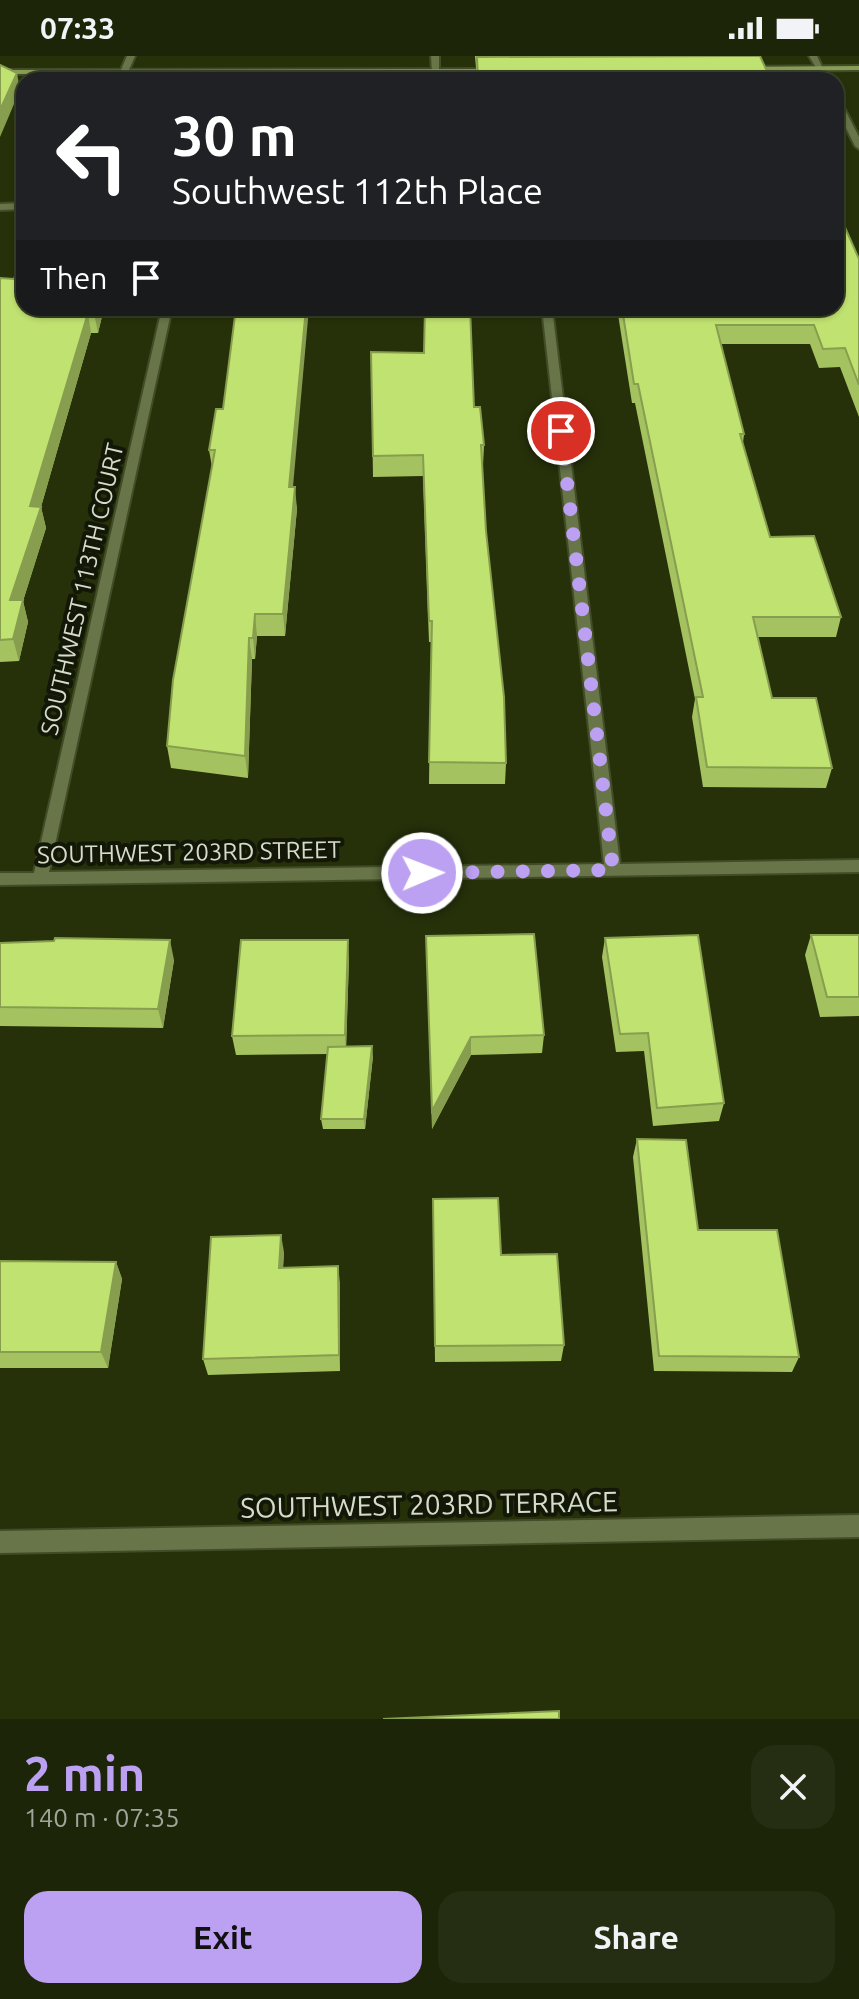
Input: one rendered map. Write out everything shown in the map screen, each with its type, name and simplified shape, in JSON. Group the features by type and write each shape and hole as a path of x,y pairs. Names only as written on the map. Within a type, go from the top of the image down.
{"street":[{"path":"124,72 131,56"},
{"path":"435,56 436,72"},
{"path":"813,56 822,72"},
{"path":"728,69 859,68"},
{"path":"0,72 513,71"},
{"path":"844,116 859,146"},
{"name":"SOUTHWEST 113TH COURT","path":"40,879 165,316"},
{"path":"548,316 613,870"},
{"name":"SOUTHWEST 203RD STREET","path":"0,879 859,866"},
{"name":"SOUTHWEST 203RD TERRACE","path":"0,1542 859,1526"}],"building":[{"path":"760,56 767,72 478,72 477,57"},
{"path":"0,65 16,75 0,110"},
{"path":"844,225 859,259 859,385 845,348 823,349 814,325 716,325 744,434 740,434 770,537 814,536 841,617 753,617 772,698 816,698 832,768 707,767 696,697 703,697 638,384 634,384 623,316 844,316"},
{"path":"16,273 16,316 87,316 30,506 41,507 10,600 23,600 13,639 0,640 0,278 14,279"},
{"path":"235,316 305,316 289,487 295,487 283,614 255,614 253,638 249,638 245,756 167,746 173,680 215,450 209,450 216,409 223,409"},
{"path":"425,316 470,316 474,407 480,407 484,445 481,445 486,531 504,697 506,763 429,762 432,621 429,621 423,455 373,456 371,352 424,353"},
{"path":"534,934 544,1035 471,1037 432,1111 426,936"},
{"path":"698,935 724,1103 657,1108 648,1033 620,1034 605,938"},
{"path":"811,935 859,935 859,997 827,997"},
{"path":"55,938 170,940 158,1009 0,1007 0,943 54,941"},
{"path":"241,940 348,940 345,1035 232,1036"},
{"path":"372,1046 364,1119 321,1119 328,1047"},
{"path":"637,1139 686,1140 698,1230 777,1230 799,1357 659,1356"},
{"path":"498,1198 501,1255 557,1254 564,1345 435,1346 433,1199"},
{"path":"281,1235 279,1268 338,1266 339,1355 203,1359 211,1237"},
{"path":"0,1261 116,1262 101,1352 0,1352"},
{"path":"559,1711 559,1719 383,1719"}],"route":[{"path":"422,873 613,870 561,431"}]}
